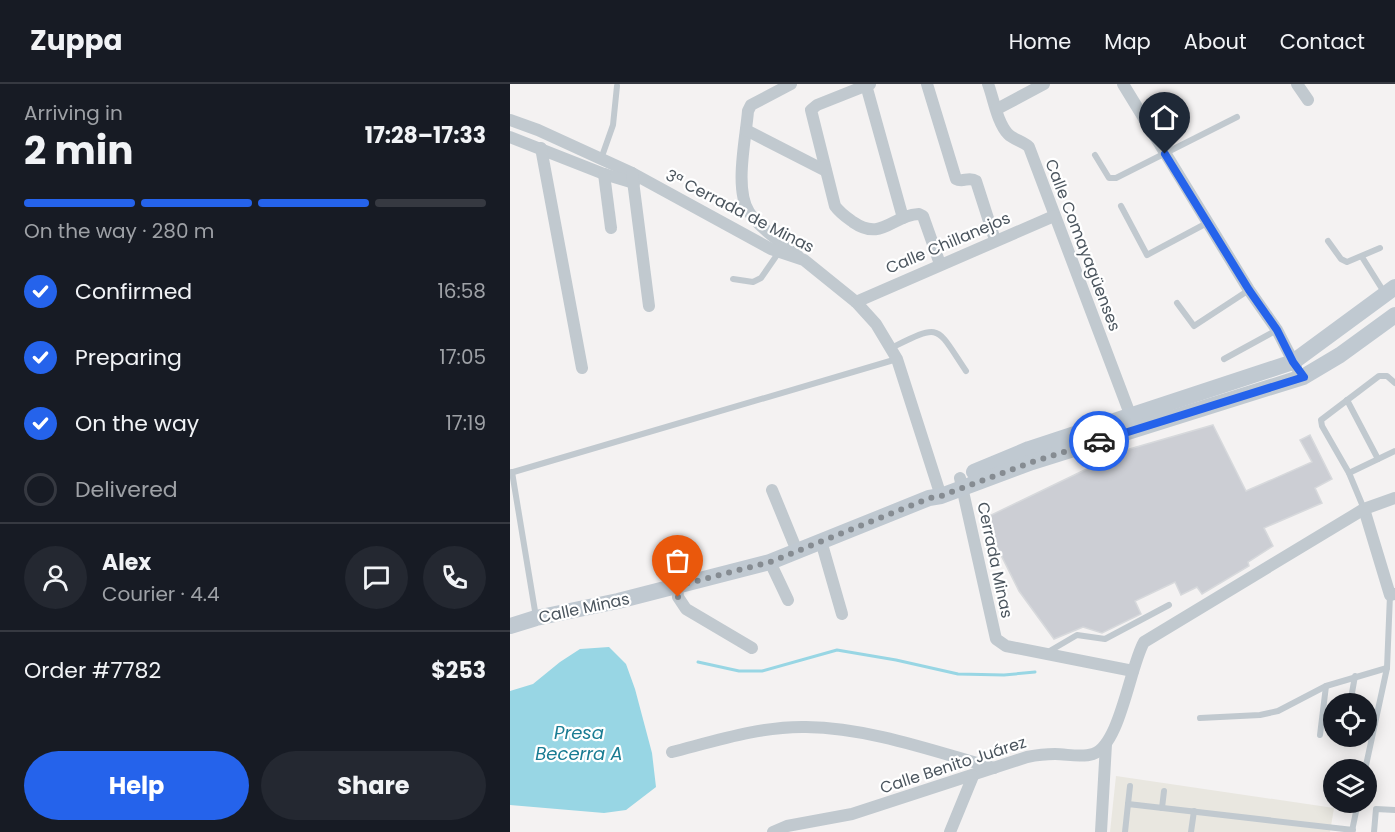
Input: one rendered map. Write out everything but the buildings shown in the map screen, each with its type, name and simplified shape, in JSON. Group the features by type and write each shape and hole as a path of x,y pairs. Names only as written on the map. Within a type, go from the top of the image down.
{"street":[{"path":"791,84 755,101 748,111 741,182 745,204 750,214 804,260"},
{"path":"927,84 956,179 961,181 970,178 976,181 995,240"},
{"name":"Calle Comayagüenses","path":"988,84 1002,125 1011,137 1024,142 1029,147 1133,423"},
{"path":"997,109 1042,84"},
{"path":"1123,84 1304,377"},
{"path":"1298,84 1308,100"},
{"path":"903,218 868,85 817,105 811,110 811,114 835,206 840,213 867,230 876,230 916,213 923,216 940,264"},
{"name":"3ª Cerrada de Minas","path":"510,120 601,159 633,178 779,252 804,260 856,302 876,324 894,354 934,494"},
{"path":"746,130 826,171"},
{"path":"510,137 604,174 633,178 649,306"},
{"path":"541,148 582,368"},
{"path":"604,174 611,228"},
{"name":"Calle Chillanejos","path":"856,302 1054,216"},
{"path":"1390,291 1395,315"},
{"name":"Calle Minas","path":"1133,423 1293,362 1390,291"},
{"name":"Calle Minas","path":"510,626 770,562 934,494 941,496 1029,449 1304,377 1340,355 1395,315"},
{"name":"Cerrada Minas","path":"962,483 996,639 1006,646 1045,654"},
{"path":"772,490 796,551"},
{"path":"1101,832 1106,744 1122,711 1138,652 1144,642 1364,509 1395,498"},
{"path":"1364,509 1393,595"},
{"path":"821,541 842,614"},
{"path":"770,562 788,600"},
{"path":"677,586 678,597 686,609 752,648"},
{"path":"1045,654 1133,671"},
{"path":"672,752 734,736 774,729 805,727 840,729 878,736 994,768"},
{"name":"Calle Benito Juárez","path":"773,832 787,826 852,814 1039,755 1091,755 1099,752 1106,744"},
{"path":"950,832 973,776"}],"lane":[{"path":"601,159 614,124 617,86"},
{"path":"1095,155 1109,178 1112,179 1237,117"},
{"path":"1121,206 1147,255 1207,223"},
{"path":"1328,241 1344,261 1362,257 1380,248"},
{"path":"733,279 753,282 761,278 779,252"},
{"path":"1362,257 1390,291"},
{"path":"1177,303 1194,326 1249,290"},
{"path":"1224,359 1277,330"},
{"path":"536,618 511,473 894,354 927,331 942,334 966,371"},
{"path":"1364,509 1349,473 1322,426 1321,420 1379,376 1387,376 1395,383"},
{"path":"1347,400 1378,459"},
{"path":"1349,473 1395,451"},
{"path":"1367,759 1387,668 1393,595"},
{"path":"1045,654 1077,634 1105,639 1169,605"},
{"path":"1200,718 1260,715 1278,711 1326,686 1387,668"},
{"path":"1352,693 1355,676"},
{"path":"1320,735 1326,686"},
{"path":"1125,832 1130,786"},
{"path":"1162,808 1164,791"},
{"path":"1128,804 1194,811 1311,829 1352,831 1356,813"},
{"path":"1374,832 1376,809 1395,810"},
{"path":"1191,832 1194,811"}],"shaded area":[{"path":"1116,776 1323,806 1323,813 1333,813 1330,832 1110,832"}],"water":[{"name":"Presa Becerra A","path":"609,647 626,664 635,689 652,753 656,787 626,810 604,813 510,805 510,691 533,684 580,649"}],"waterway":[{"path":"698,662 739,671 762,671 837,650 958,674 1004,675 1035,672"}],"way so far":[{"path":"678,597 677,586 770,562 930,498 1099,441"}],"route":[{"path":"1099,441 1304,377 1293,362 1277,330 1249,290 1165,154"}]}
